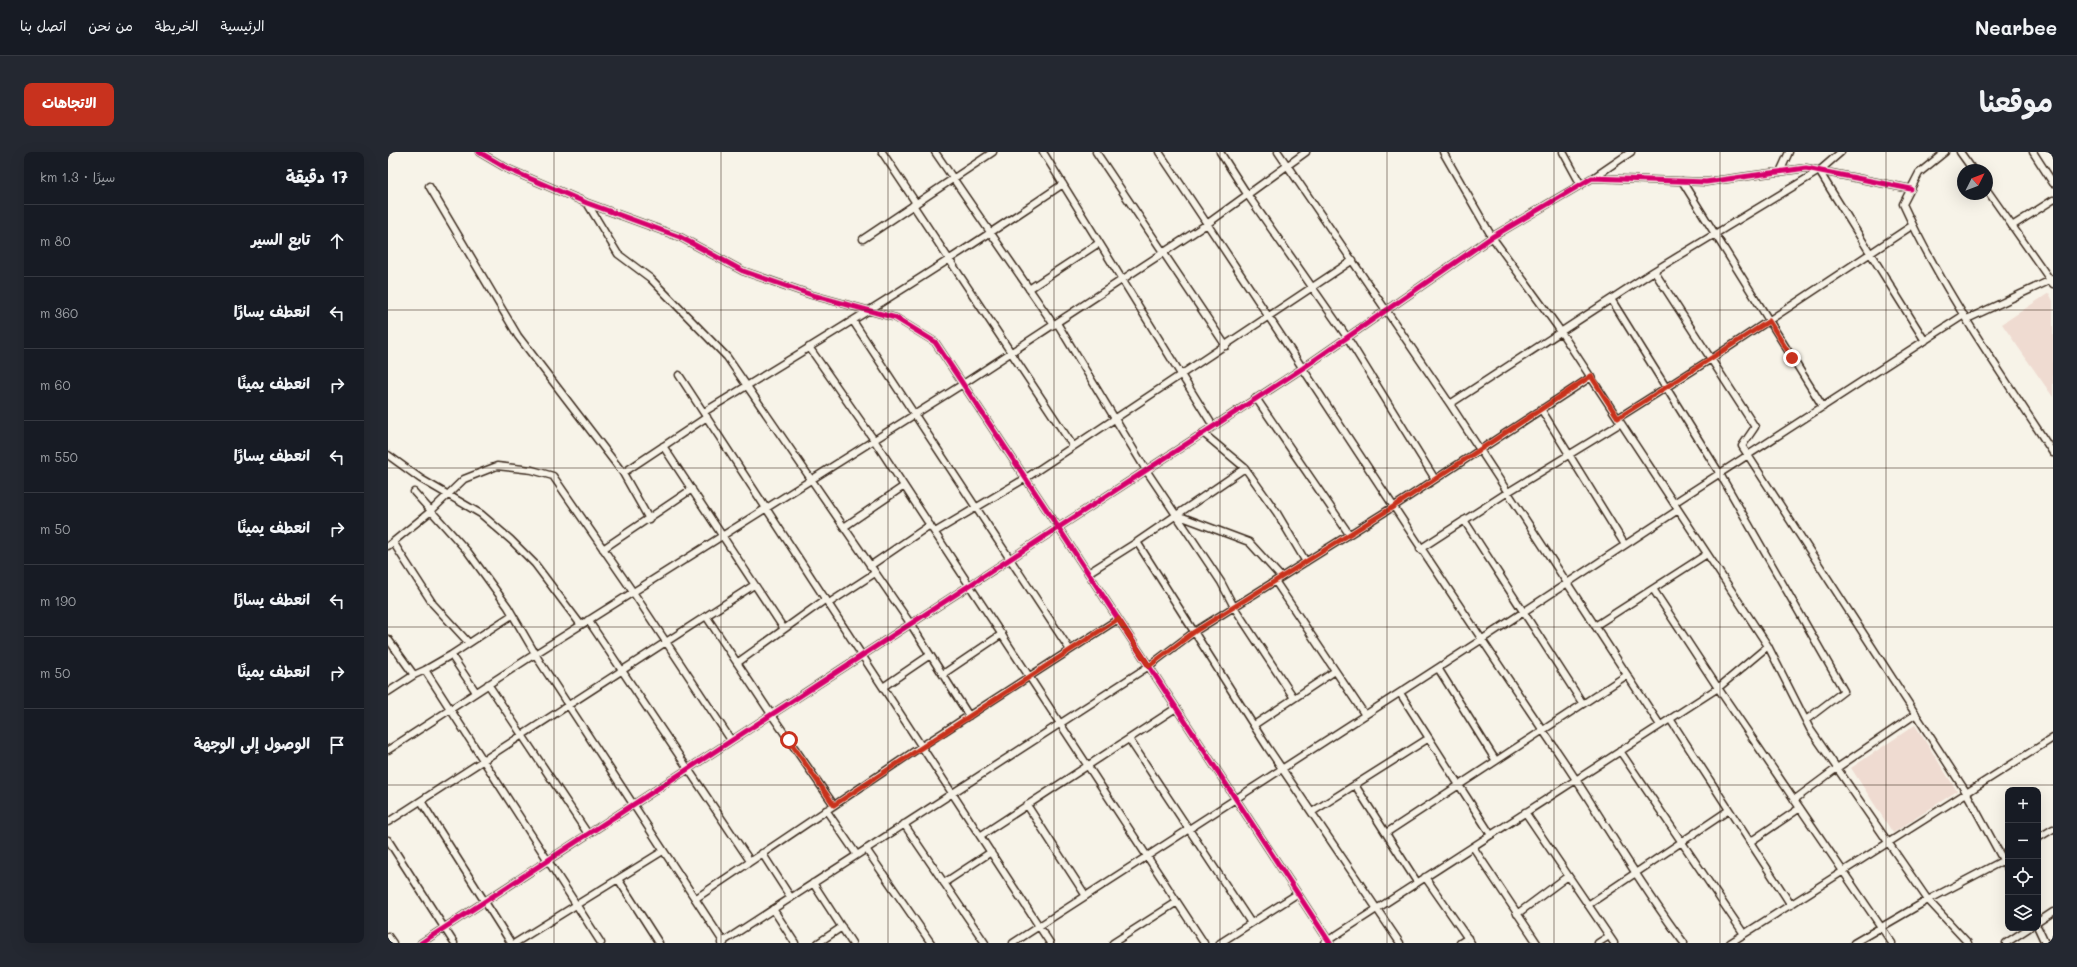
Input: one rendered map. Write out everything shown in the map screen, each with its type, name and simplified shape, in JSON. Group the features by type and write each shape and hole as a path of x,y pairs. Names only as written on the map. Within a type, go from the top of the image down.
{"street":[{"path":"479,152 508,169 587,203 680,237 743,271 812,295 896,318 935,342 1026,478 1328,942 1376,908 1718,688 1768,646"},
{"path":"882,152 950,260 1073,446"},
{"path":"935,152 1029,289 1055,324 1146,470 1221,582 1234,607 1294,698"},
{"path":"863,239 992,152"},
{"path":"1043,152 1213,426"},
{"path":"1096,152 1226,346"},
{"path":"1159,152 1270,317 1420,549 1576,780 1656,907 1684,943"},
{"path":"1220,152 1247,194 1347,337 1435,479"},
{"path":"1278,152 1353,260 1480,449 1660,726"},
{"path":"388,750 588,620 1011,353 1207,224 1287,164 1306,152"},
{"path":"1443,152 1492,237 1561,331 1768,646 1806,720 1837,768 1887,843 1928,900 1968,943"},
{"path":"1563,152 1581,185"},
{"path":"421,943 1303,368 1492,237 1581,185 1631,152"},
{"path":"1780,172 1789,152"},
{"path":"1450,404 1654,271 1819,171 1841,152"},
{"path":"1945,152 1919,173 1903,204 1922,245 2053,453"},
{"path":"1960,152 1969,164"},
{"path":"2032,152 2053,183"},
{"path":"1592,178 1706,182 1806,168 1911,189"},
{"path":"1819,171 1925,341"},
{"path":"1682,181 1823,407"},
{"path":"623,473 746,386 991,234 1063,184"},
{"path":"429,186 518,336 623,473 649,518"},
{"path":"1674,503 1925,341 1966,317 2052,281 1993,199"},
{"path":"2012,226 2053,200"},
{"path":"587,203 618,254 650,278 727,357 910,623 969,716"},
{"path":"1420,549 1569,454 1913,225"},
{"path":"1029,289 1099,243"},
{"path":"935,532 1026,478 1270,317 1353,260"},
{"path":"1654,271 1755,427 1742,446 1966,792 2005,857"},
{"path":"1611,299 1720,474 1844,691 1806,720"},
{"path":"853,321 1070,650"},
{"path":"809,347 874,440 970,584 1204,943"},
{"path":"679,375 706,414 1050,943"},
{"path":"414,492 468,552 508,607 567,705 723,943 773,909 1149,666 1194,632 1393,507 1591,376"},
{"path":"1256,398 1349,534"},
{"path":"1541,409 1625,545"},
{"path":"1203,433 1245,468 1278,513 1306,562"},
{"path":"663,446 784,629"},
{"path":"388,455 421,479 481,514 511,540 535,564 581,625"},
{"path":"468,642 433,604 391,544 431,511 464,479 497,466 532,470 553,476 633,592 731,740"},
{"path":"1088,573 1137,542 1245,468"},
{"path":"844,527 904,486"},
{"path":"603,549 692,489"},
{"path":"1013,943 1482,640 1678,510"},
{"path":"1176,515 1249,542 1278,579 1335,671 1365,715"},
{"path":"1464,520 1583,704"},
{"path":"870,566 930,525"},
{"path":"1137,542 1282,768 1400,943"},
{"path":"1595,626 1707,554"},
{"path":"737,663 784,629 875,572"},
{"path":"388,822 754,585"},
{"path":"1653,589 1842,872 1892,943"},
{"path":"388,692 414,675 451,655 468,642 512,615"},
{"path":"706,616 834,805"},
{"path":"695,899 922,746 1118,619"},
{"path":"588,620 750,861"},
{"path":"943,674 1002,634"},
{"path":"388,639 414,675"},
{"path":"451,655 476,692"},
{"path":"883,687 930,655"},
{"path":"1438,668 1496,761"},
{"path":"425,670 546,861 601,943"},
{"path":"1254,725 1335,671"},
{"path":"1386,833 1627,675"},
{"path":"488,684 588,834"},
{"path":"1400,693 1491,835"},
{"path":"980,836 1176,708"},
{"path":"1794,800 1837,768 1916,714"},
{"path":"1670,719 1791,905"},
{"path":"1312,812 1429,738"},
{"path":"1733,942 1966,792 2053,738"},
{"path":"1129,739 1251,923"},
{"path":"1620,751 1744,934"},
{"path":"1355,785 1417,882"},
{"path":"421,801 511,943"},
{"path":"1027,805 1086,896"},
{"path":"1750,842 1800,808"},
{"path":"826,810 857,855"},
{"path":"1588,905 1729,810"},
{"path":"1525,812 1614,943"},
{"path":"904,824 985,943"},
{"path":"2041,836 2053,829"},
{"path":"388,840 454,943"},
{"path":"1472,847 1537,943"},
{"path":"866,849 929,942"},
{"path":"515,943 663,851"},
{"path":"944,883 991,852"},
{"path":"762,853 791,898"},
{"path":"1854,943 1928,900 2005,860"},
{"path":"1517,914 1568,876"},
{"path":"1425,877 1469,940 1460,943"},
{"path":"618,879 659,943"},
{"path":"813,884 852,943"},
{"path":"1220,943 1297,894"},
{"path":"1116,942 1177,902"},
{"path":"773,909 795,943"},
{"path":"2041,920 2053,912"},
{"path":"818,943 842,927"},
{"path":"2006,943 2024,931"},
{"path":"2040,931 2046,943"},
{"path":"388,936 393,943"},
{"path":"1598,943 1609,936"}],"shaded area":[{"path":"2049,293 2053,301 2053,397 2002,324"},
{"path":"1915,725 1957,791 1893,833 1851,768"}],"cycle path":[{"path":"479,152 508,169 587,203 680,237 743,271 812,295 896,318 935,342 1330,943"},
{"path":"421,943 1303,368 1492,237 1592,178 1706,182 1806,168 1911,189"}],"route":[{"path":"789,740 834,805 1118,619 1149,666 1194,632 1393,507 1591,376 1618,418 1769,321 1792,358"}]}
